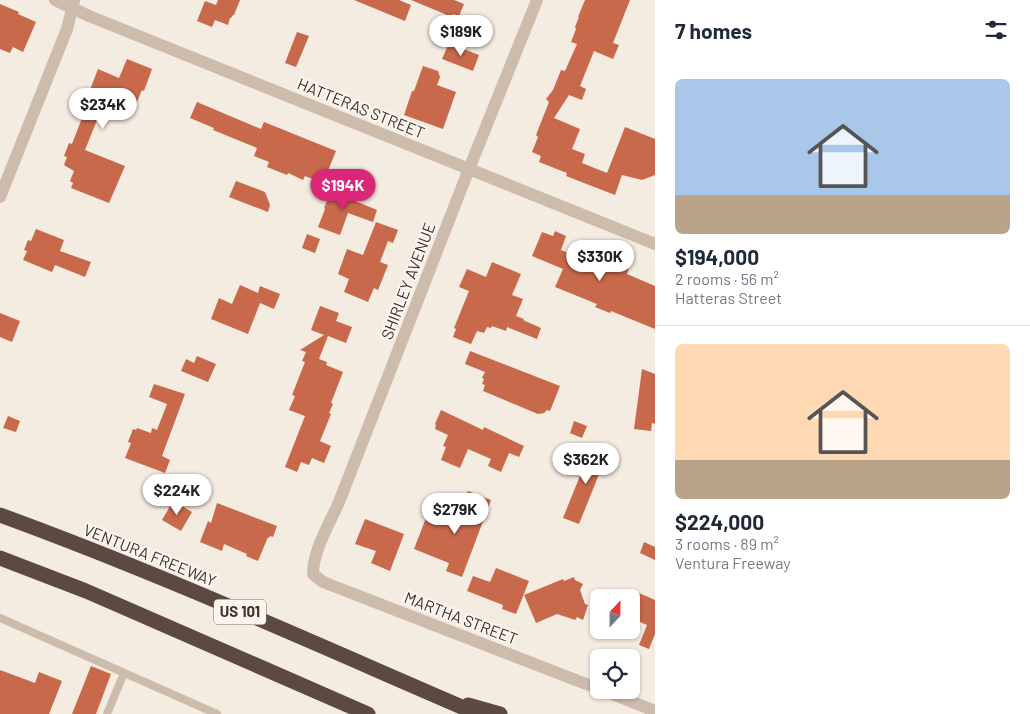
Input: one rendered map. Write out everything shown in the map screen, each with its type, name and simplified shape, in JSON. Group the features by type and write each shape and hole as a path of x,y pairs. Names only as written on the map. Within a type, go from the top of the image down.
{"highway":[{"name":"VENTURA FREEWAY","path":"0,515 50,533 158,577 478,714"},
{"name":"US 101","path":"0,558 86,591 368,714"},
{"path":"431,694 500,714"}],"street":[{"name":"HATTERAS STREET","path":"55,0 74,4 89,16 655,244"},
{"name":"SHIRLEY AVENUE","path":"313,574 313,563 322,539 340,502 469,169 537,0"},
{"path":"0,197 67,29 74,4"},
{"name":"MARTHA STREET","path":"313,574 323,582 590,685"},
{"name":"MARTHA STREET","path":"625,699 655,711"}],"lane":[{"path":"0,618 217,714"},
{"path":"107,714 124,673"}],"building":[{"path":"218,0 240,0 228,25 215,20 212,27 197,21 205,1 216,5"},
{"path":"354,0 399,0 411,5 405,21"},
{"path":"411,0 454,0 464,4 459,16 453,14 452,17"},
{"path":"585,0 630,0 613,43 619,45 613,59 594,51 580,86 586,89 582,100 569,95 554,118 580,129 572,149 585,154 582,163 607,173 625,127 655,139 655,175 642,180 622,175 615,195 566,176 567,173 539,162 541,156 532,152 538,137 536,135 549,102 546,99 553,90 561,70 565,71 577,44 571,42"},
{"path":"0,4 36,22 23,52 13,47 10,53 0,49"},
{"path":"297,32 309,36 296,67 285,63"},
{"path":"449,43 479,55 473,71 442,59"},
{"path":"127,59 152,69 144,91 142,90 134,109 117,102 114,110 106,107 101,121 97,120 85,150 125,166 109,203 71,188 73,183 70,181 74,171 64,165 67,157 64,156 69,143 72,144 89,100 87,99 98,69 119,78"},
{"path":"423,66 438,71 440,77 437,85 456,92 443,129 404,115"},
{"path":"197,102 261,129 264,122 336,151 323,183 305,176 303,180 267,167 269,162 254,156 257,148 213,130 214,128 190,118"},
{"path":"236,181 265,192 270,205 268,212 229,197"},
{"path":"334,185 351,192 348,198 377,210 373,222 348,213 340,235 318,227"},
{"path":"376,222 398,230 393,243 388,241 380,262 388,265 378,290 374,288 368,302 344,292 349,279 338,274 347,249 363,255"},
{"path":"36,229 64,240 60,251 91,262 85,277 55,265 52,272 23,260 27,251 24,250 28,240 31,241"},
{"path":"555,231 566,236 561,250 593,263 595,258 614,266 615,263 629,268 627,274 655,286 655,329 611,311 610,313 595,307 597,304 555,287 563,269 532,256 542,232 553,236"},
{"path":"307,234 320,239 315,253 302,248"},
{"path":"492,262 521,274 512,295 523,299 516,316 541,328 537,339 507,327 506,331 492,326 491,328 487,327 484,333 477,331 471,344 453,337 456,329 454,328 469,291 459,287 467,269 486,277"},
{"path":"240,285 258,293 260,286 280,294 274,309 260,303 248,334 211,319 219,298 232,304"},
{"path":"320,306 339,313 336,321 352,327 346,343 328,336 319,359 327,362 326,365 343,372 331,403 333,404 329,413 331,414 320,441 331,446 324,463 312,458 309,465 301,462 297,472 285,467 305,416 289,410 295,396 292,395 305,362 302,361 306,352 300,350 324,335 311,330"},
{"path":"0,313 20,321 12,342 0,337"},
{"path":"470,351 560,386 550,411 547,410 544,413 538,414 483,391 485,385 482,384 484,379 482,378 485,372 465,364"},
{"path":"197,356 216,364 208,382 181,371 186,359 194,363"},
{"path":"642,369 655,374 655,424 652,423 651,431 634,429"},
{"path":"154,384 185,394 162,456 170,460 165,473 125,458 131,443 128,442 133,429 136,430 137,428 151,433 152,428 157,430 167,404 149,397"},
{"path":"441,410 483,430 484,427 524,446 519,457 509,453 501,472 488,466 491,459 468,449 460,468 441,460 446,447 443,446 448,435 435,429 435,424"},
{"path":"8,416 20,421 16,432 3,428"},
{"path":"574,421 587,426 582,438 570,433"},
{"path":"592,446 608,452 579,524 563,518"},
{"path":"468,491 491,500 462,577 446,571 449,563 414,549 426,518 442,524 445,516 457,521"},
{"path":"173,501 192,512 181,531 162,520"},
{"path":"217,503 277,526 273,537 268,537 258,561 224,544 222,551 200,542 208,521 211,523"},
{"path":"365,519 404,534 390,571 371,563 376,551 355,544"},
{"path":"644,542 655,547 655,560 640,553"},
{"path":"496,568 529,581 516,614 502,609 503,605 467,591 473,576 490,582"},
{"path":"574,577 575,580 583,584 580,590 585,604 588,605 583,620 577,617 575,620 557,614 536,623 524,595 563,579 564,581"},
{"path":"640,593 655,600 655,634 649,649 639,645 647,625 640,622"},
{"path":"91,666 111,674 96,714 72,714"},
{"path":"0,670 35,683 39,672 62,681 49,714 0,714"}]}
